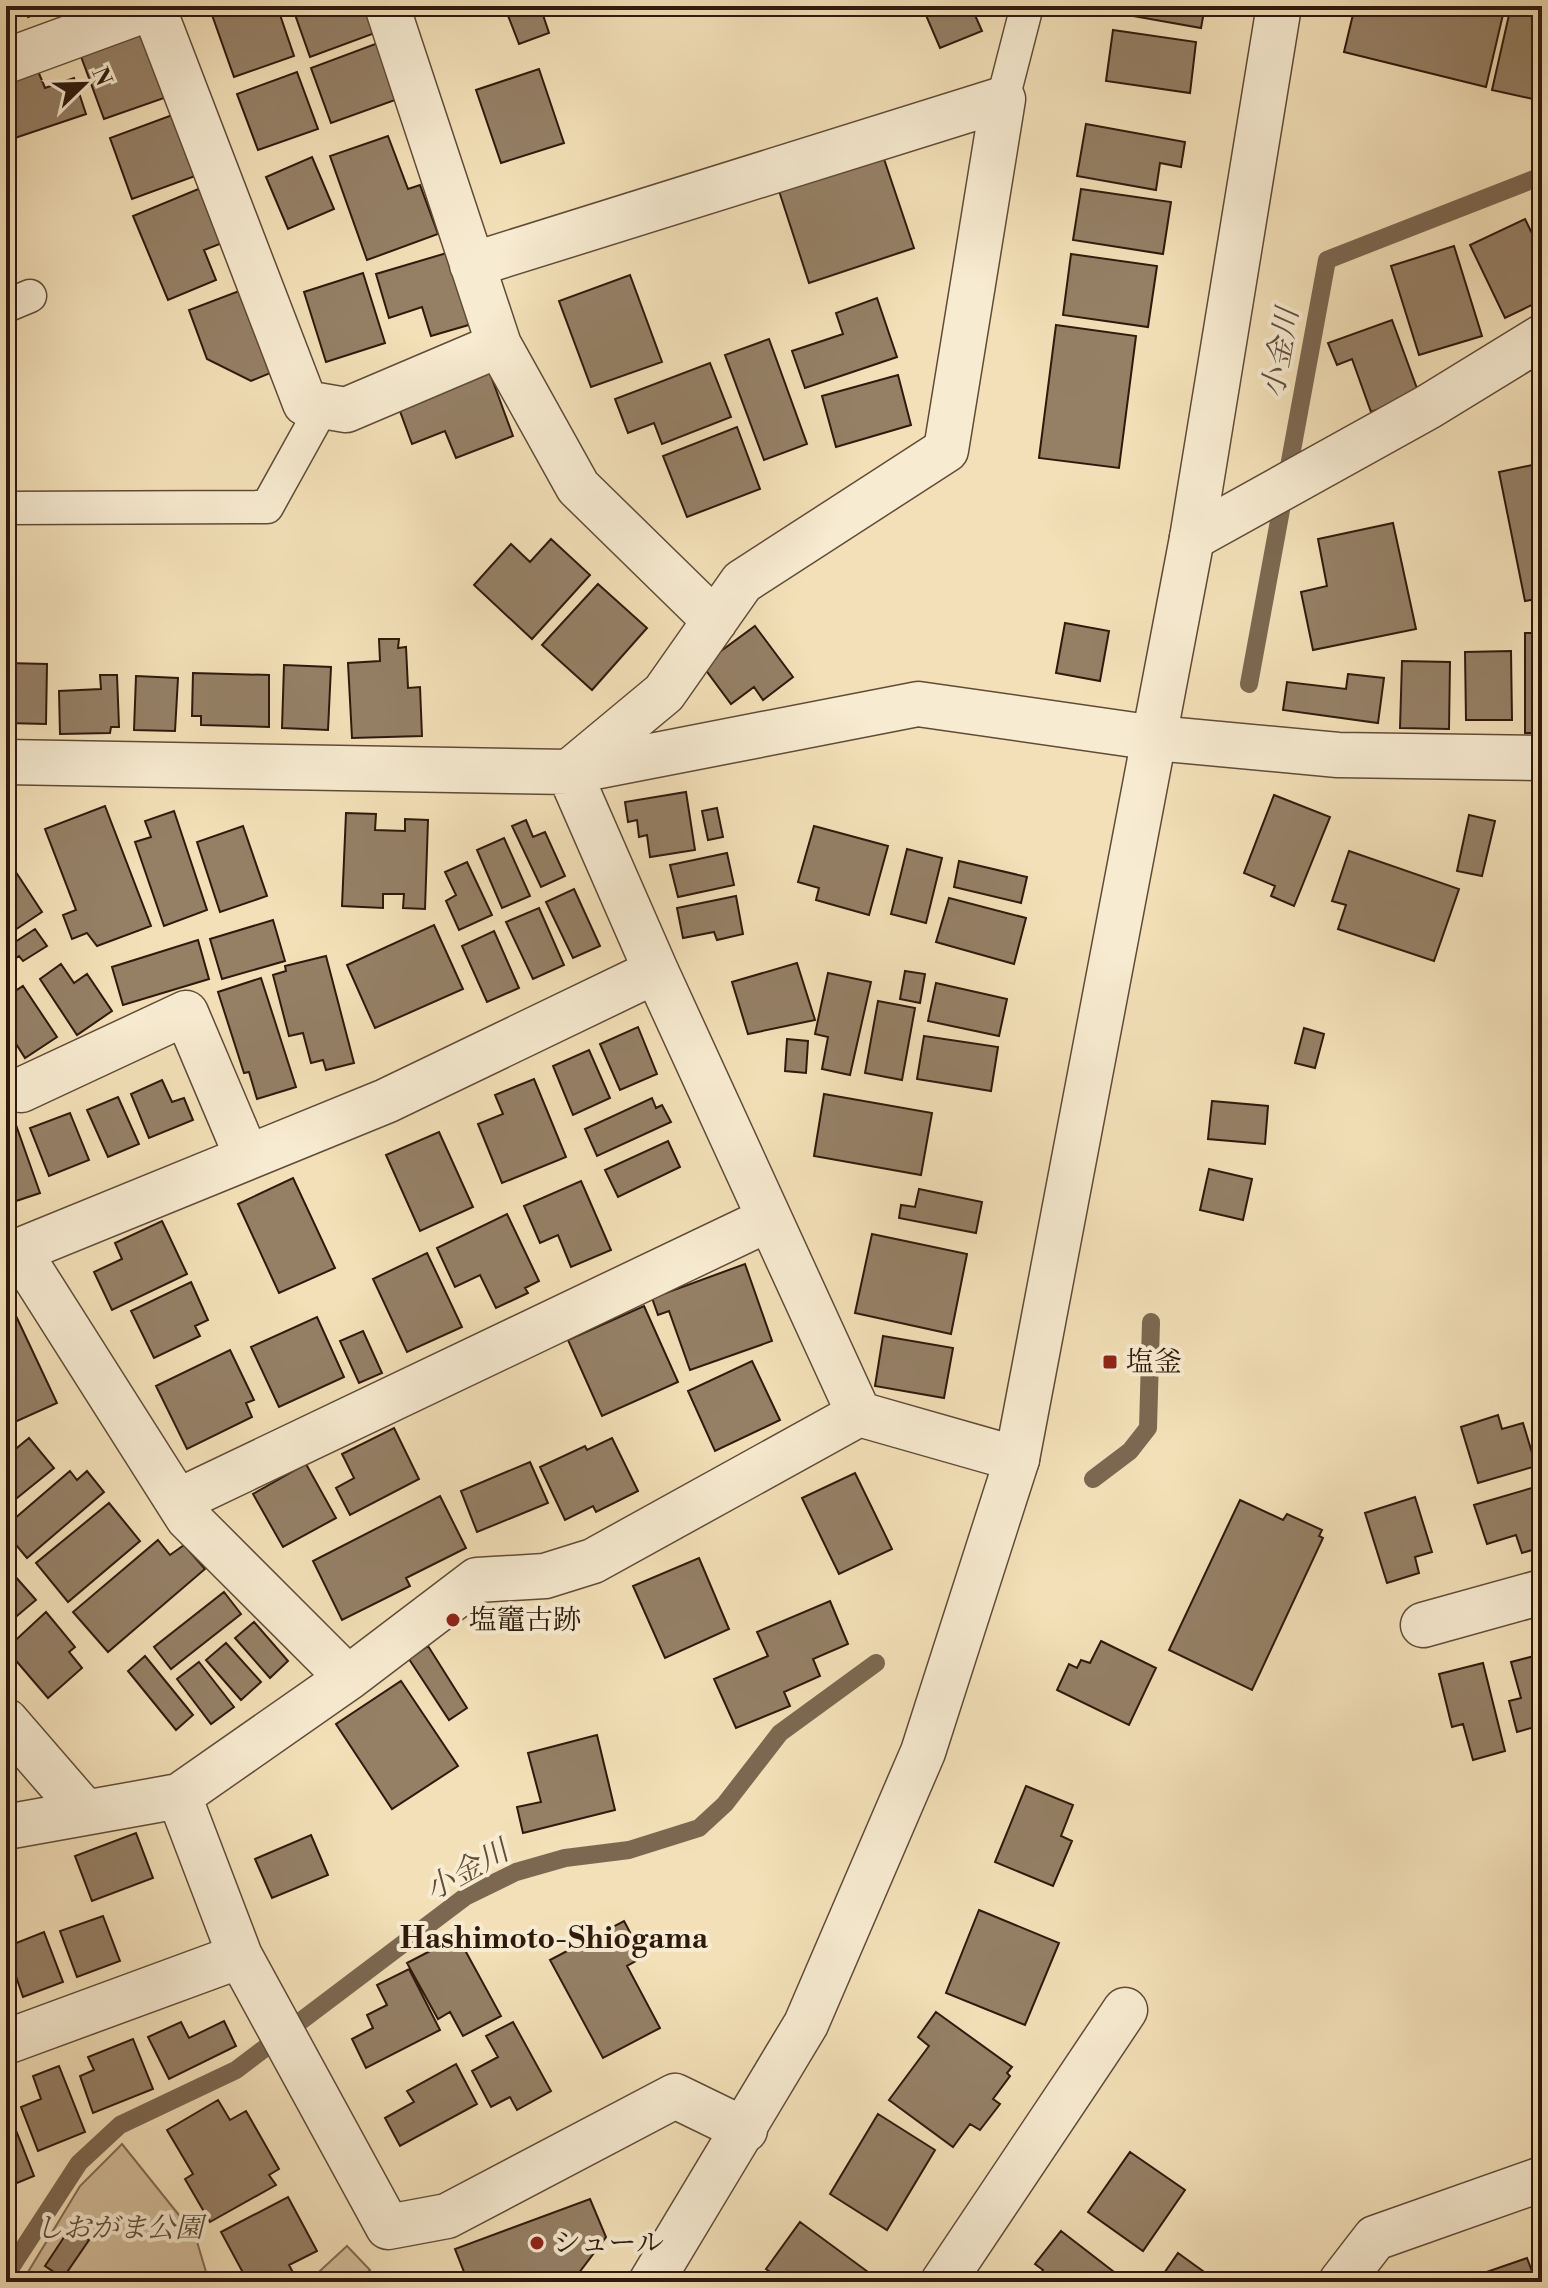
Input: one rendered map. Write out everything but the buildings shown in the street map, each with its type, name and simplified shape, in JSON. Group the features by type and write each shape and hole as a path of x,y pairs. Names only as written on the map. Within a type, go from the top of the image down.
{"street":[{"path":"6,61 154,6 305,403 346,410 499,345"},
{"path":"387,6 499,345 578,487 715,621"},
{"path":"651,2282 806,2024 923,1752 1017,1459 1192,538 1279,6"},
{"path":"472,265 1003,99 946,450 742,582 664,693 569,772"},
{"path":"1192,538 1428,407 1542,337"},
{"path":"6,762 569,772 918,704 1155,738 1338,755 1542,758"},
{"path":"569,772 656,971 859,1414"},
{"path":"348,1678 188,1518 12,1253 386,1101 656,971"},
{"path":"21,1090 186,1013 247,1157"},
{"path":"178,1501 769,1219"},
{"path":"6,1827 179,1796 348,1678 477,1580 545,1576 593,1561 859,1414 1017,1459"},
{"path":"1423,1625 1542,1592"},
{"path":"6,1721 84,1811"},
{"path":"179,1796 240,1956 388,2227 447,2216 675,2096 745,2130"},
{"path":"6,2042 240,1956"},
{"path":"943,2282 1125,2010"},
{"path":"1341,2282 1375,2238 1542,2179"}],"lane":[{"path":"1003,99 1027,6"},
{"path":"6,508 267,507 323,406"}],"green space":[{"name":"しおがま公園","path":"122,2144 195,2235 209,2282 22,2282 80,2186"},
{"path":"347,2246 370,2270 357,2282 308,2282"}],"waterway":[{"name":"小金川","path":"1249,684 1327,260 1542,176"},
{"name":"小金川","path":"1093,1479 1130,1451 1148,1428 1151,1322"},
{"name":"小金川","path":"6,2275 79,2163 120,2125 236,2070 465,1897 516,1872 565,1858 629,1850 699,1828 725,1804 780,1733 876,1663"}],"place":[{"name":"塩釜","path":"1110,1362"},
{"name":"塩竈古跡","path":"453,1620"},
{"name":"シュール","path":"537,2243"}],"district":[{"name":"Hashimoto-Shiogama","path":"554,1939"}]}
